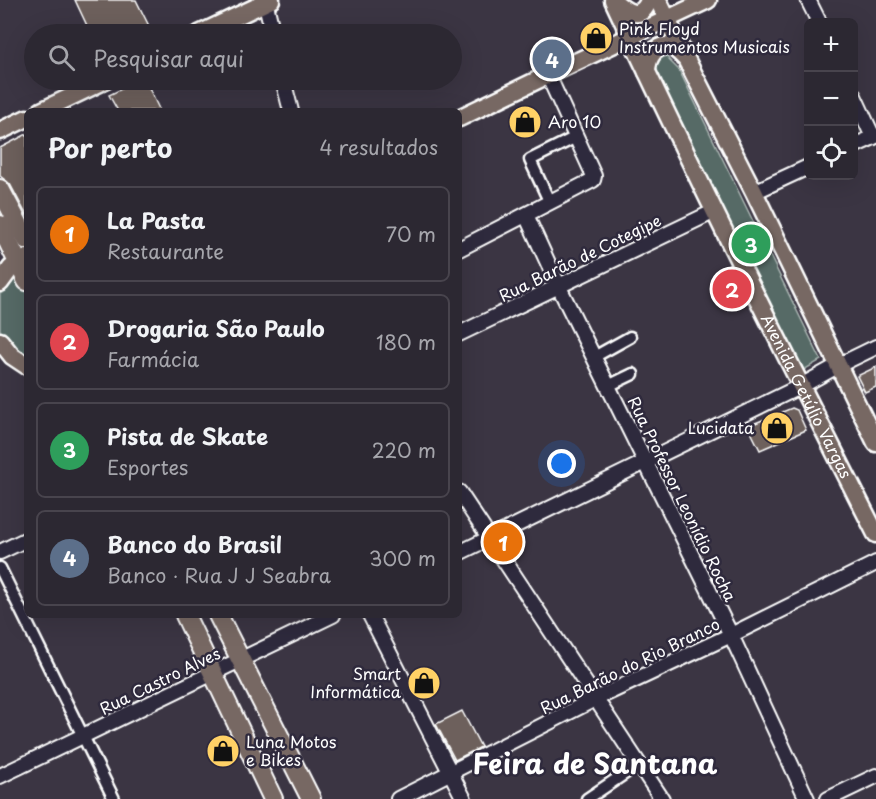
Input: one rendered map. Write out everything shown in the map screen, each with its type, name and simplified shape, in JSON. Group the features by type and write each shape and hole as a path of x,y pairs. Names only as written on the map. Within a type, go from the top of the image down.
{"highway":[{"path":"0,189 24,234"},
{"path":"0,225 23,260"},
{"path":"186,618 273,799"},
{"path":"220,618 312,799"}],"main road":[{"path":"613,0 628,13 643,10 649,0"},
{"name":"Avenida Getúlio Vargas","path":"613,0 691,164 876,534"},
{"path":"658,0 876,443"},
{"path":"462,117 708,0"},
{"path":"220,24 267,1"},
{"path":"647,72 650,56 658,48 670,47 685,57"},
{"path":"47,108 85,90"},
{"path":"0,131 24,119"},
{"path":"0,283 11,268 23,260"},
{"path":"0,341 12,356 24,364"}],"street":[{"path":"808,0 817,18"},
{"path":"267,1 271,24"},
{"path":"462,247 592,181 594,176 548,75"},
{"path":"286,90 290,108"},
{"path":"858,104 874,137 858,144"},
{"path":"550,203 530,160 576,136"},
{"path":"754,192 804,169"},
{"name":"Rua Barão de Cotegipe","path":"462,333 716,211"},
{"name":"Rua Professor Leonídio Rocha","path":"526,215 731,635 807,799"},
{"path":"594,357 630,337"},
{"path":"462,551 876,347"},
{"path":"608,386 633,374"},
{"path":"462,496 662,799"},
{"path":"0,552 24,540"},
{"name":"Rua Barão do Rio Branco","path":"398,799 596,699 876,563"},
{"path":"0,568 24,617"},
{"path":"25,618 114,799"},
{"name":"Rua Castro Alves","path":"0,776 327,618"},
{"path":"372,618 464,799"},
{"path":"587,799 639,764"},
{"path":"828,799 876,776"}],"green space":[{"path":"665,54 679,70 821,360 802,371 650,62 651,59"},
{"path":"24,261 24,363 0,341 0,283"}],"building":[{"path":"75,0 136,0 148,24 86,24"},
{"path":"119,90 150,90 159,108 116,108 109,95"},
{"path":"24,136 24,210 10,184 0,176 0,148"},
{"path":"876,367 876,387 865,392 857,376"},
{"name":"Lucidata","path":"792,408 797,410 806,430 760,450 748,426"},
{"path":"462,711 481,747 455,760 436,724"}],"place":[{"name":"Pink Floyd Instrumentos Musicais","path":"596,38"},
{"name":"Banco do Brasil","path":"552,59"},
{"name":"Aro 10","path":"525,122"},
{"name":"Pista de Skate","path":"751,244"},
{"name":"Drogaria São Paulo","path":"732,289"},
{"name":"Lucidata","path":"777,428"},
{"name":"La Pasta","path":"503,542"},
{"name":"Smart Informática","path":"424,683"},
{"name":"Luna Motos e Bikes","path":"223,751"}],"district":[{"name":"Feira de Santana","path":"595,764"}]}
